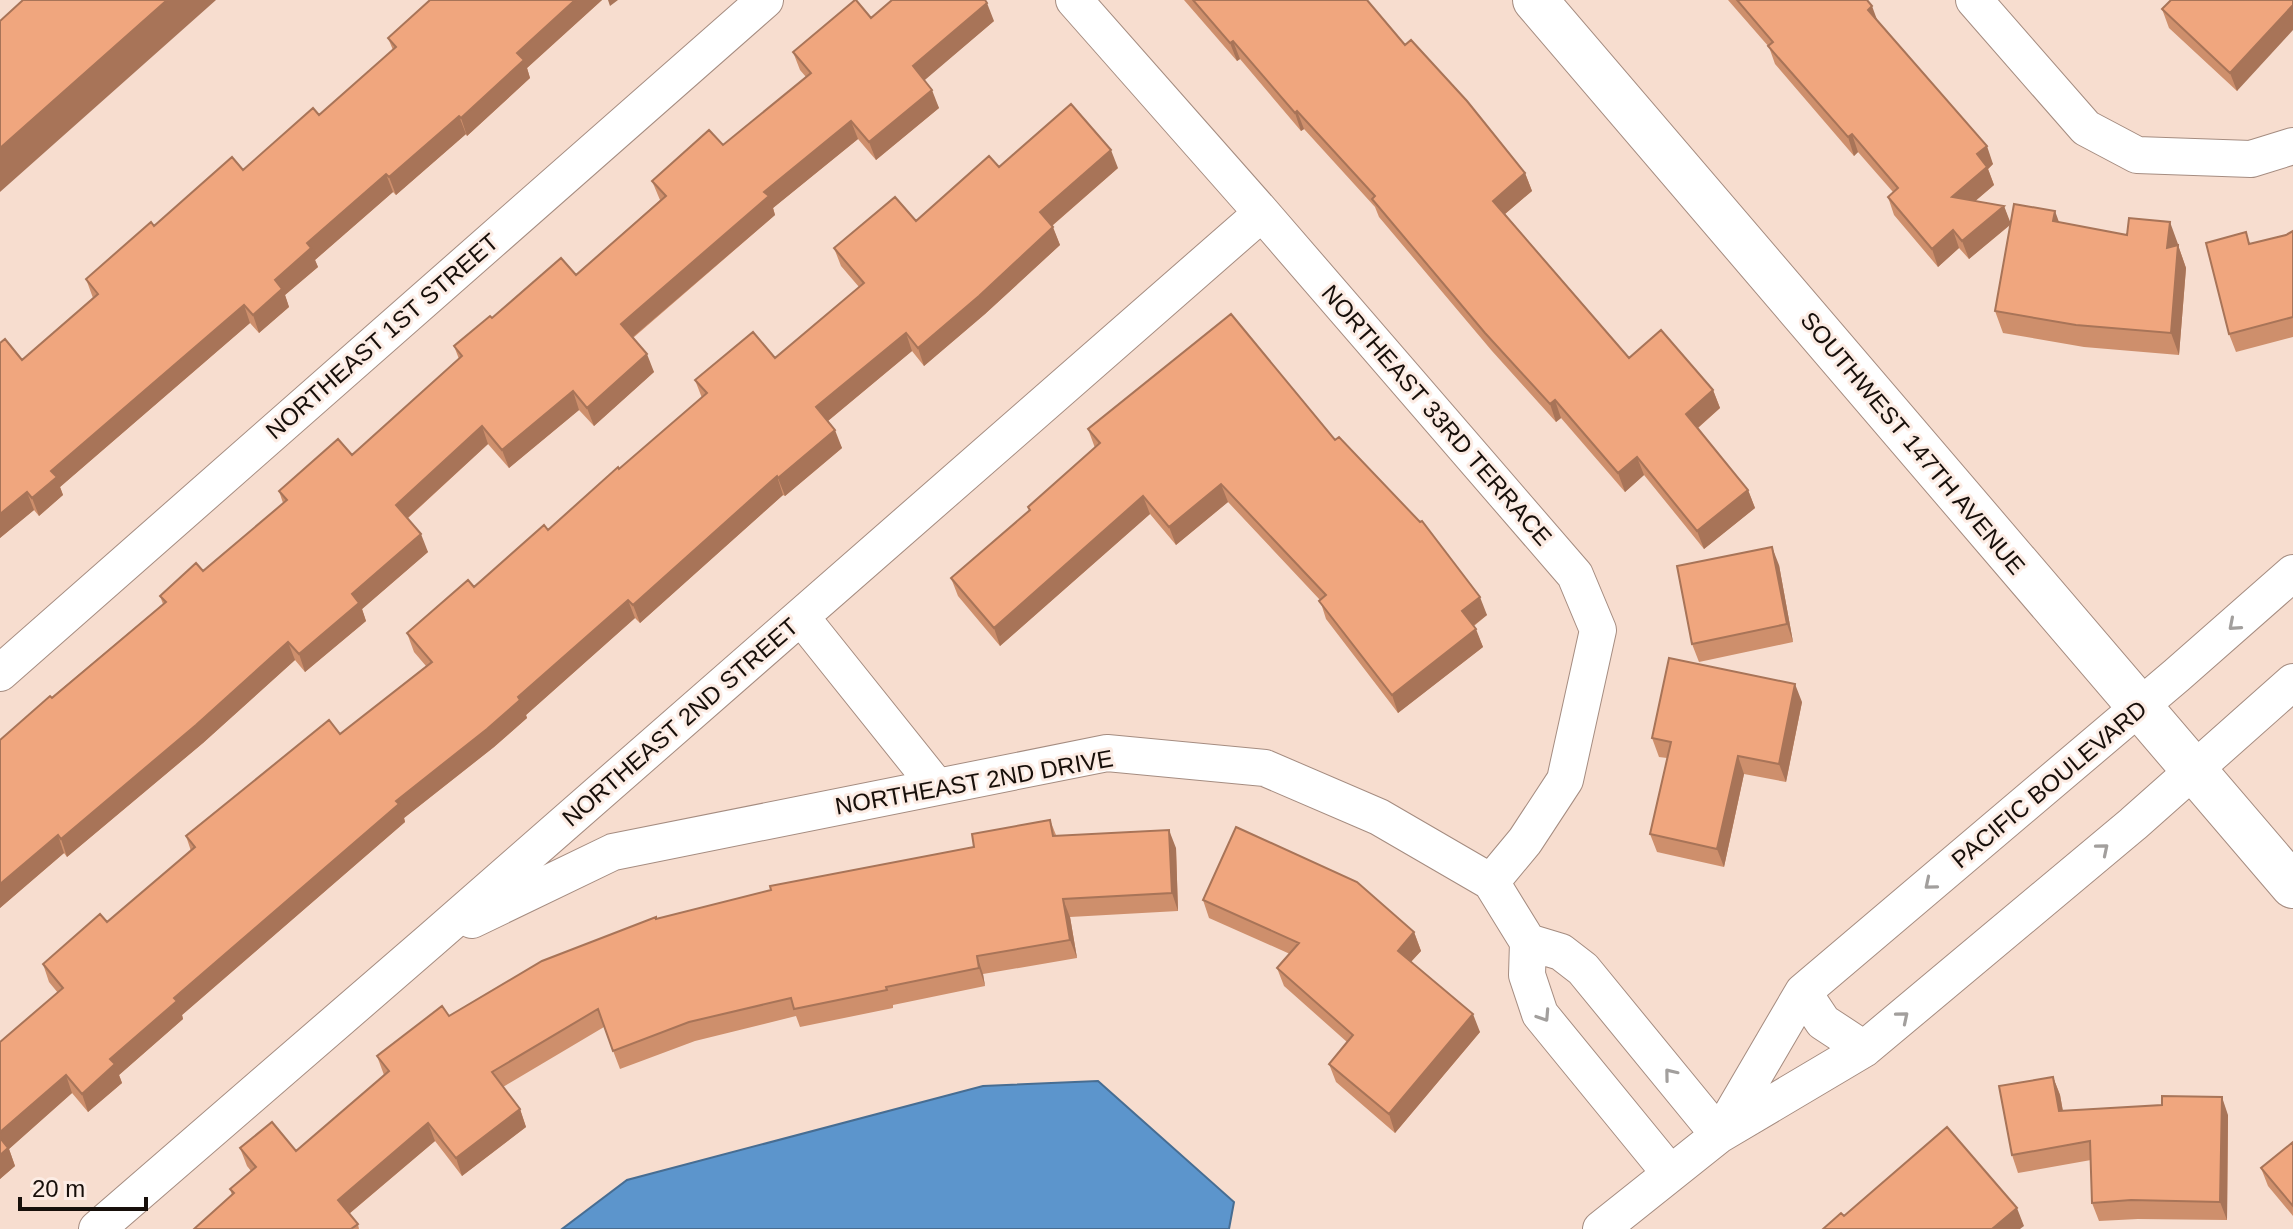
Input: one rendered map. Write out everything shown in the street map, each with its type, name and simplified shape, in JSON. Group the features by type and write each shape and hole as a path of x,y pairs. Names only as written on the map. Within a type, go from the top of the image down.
{"street":[{"name":"NORTHEAST 1ST STREET","path":"0,673 765,0"},
{"name":"NORTHEAST 33RD TERRACE","path":"1074,0 1575,575 1598,630 1565,780 1525,841 1491,882"},
{"name":"SOUTHWEST 147TH AVENUE","path":"1535,0 2293,886"},
{"path":"1974,0 2086,128 2137,155 2251,159 2293,146"},
{"name":"NORTHEAST 2ND STREET","path":"97,1229 1262,213"},
{"name":"PACIFIC BOULEVARD","path":"1719,1135 1803,992 2140,707 2293,573"},
{"path":"801,617 937,787"},
{"name":"PACIFIC BOULEVARD","path":"1601,1229 1719,1135 1864,1049 2194,771 2293,682"},
{"name":"NORTHEAST 2ND DRIVE","path":"431,940 613,852 1107,753 1265,768 1379,817 1491,882 1528,942 1527,975 1540,1014 1670,1173"},
{"path":"1528,942 1561,952 1583,969 1719,1135"},
{"path":"1803,992 1823,1022 1864,1049"}],"water":[{"path":"1098,1081 1234,1202 1229,1229 562,1229 627,1180 983,1086"}],"building":[{"path":"23,0 167,0 0,148 0,21"},
{"path":"430,0 575,0 517,53 524,60 461,118 459,116 389,177 386,174 307,243 311,248 275,280 282,289 253,315 244,305 51,471 57,477 32,498 27,492 0,514 0,343 5,339 22,360 98,294 86,279 151,222 154,226 232,157 243,170 313,108 319,115 396,47 388,38"},
{"path":"855,0 871,18 892,0 985,0 987,3 913,66 932,90 869,142 851,121 764,192 769,196 621,324 647,354 587,408 573,391 502,450 482,426 396,505 421,534 352,594 359,603 299,654 288,642 61,839 58,835 0,884 0,740 166,602 160,596 196,563 203,571 287,500 279,491 338,439 352,455 462,356 454,346 490,316 492,318 561,258 576,275 666,196 652,181 709,130 723,145 811,73 793,52"},
{"path":"1193,0 1367,0 1405,45 1411,40 1467,101 1525,173 1493,201 1629,358 1661,330 1713,390 1686,414 1748,490 1697,531 1637,457 1618,473 1555,400 1550,404 1485,333 1372,199 1375,196"},
{"path":"1737,0 1867,0 1872,6 1868,10 1987,146 1977,154 1987,167 1952,197 2004,206 1962,241 1953,230 1932,249 1888,197 1898,188 1852,134 1848,137 1768,46 1773,42"},
{"path":"2171,0 2293,0 2293,5 2230,73 2162,9"},
{"path":"1071,104 1111,150 1040,212 1053,227 918,348 906,333 816,407 835,430 777,476 633,605 628,600 518,697 520,700 487,729 396,801 399,804 174,998 177,1001 110,1059 115,1064 82,1094 66,1075 0,1132 0,1042 63,988 43,964 100,914 107,922 195,847 186,836 329,720 340,734 432,662 407,633 468,580 474,587 544,525 548,530 707,393 695,380 753,332 775,358 864,283 834,248 895,197 916,221 989,156 999,167"},
{"path":"2014,204 2055,211 2053,221 2127,235 2129,218 2170,222 2167,248 2178,245 2171,333 2076,325 1995,311"},
{"path":"2293,231 2293,317 2229,334 2206,243 2246,232 2249,244"},
{"path":"1231,314 1335,440 1339,437 1422,521 1480,597 1462,611 1476,629 1392,695 1319,601 1326,595 1221,484 1169,527 1143,496 994,628 951,578 1030,510 1028,507 1100,443 1088,429"},
{"path":"1772,547 1787,624 1692,644 1677,566"},
{"path":"1669,658 1795,684 1779,764 1738,756 1717,849 1650,834 1671,742 1652,738"},
{"path":"1050,820 1053,836 1169,830 1172,893 1063,899 1070,940 977,956 979,968 886,987 887,990 794,1009 791,998 689,1022 613,1051 598,1009 492,1072 520,1109 456,1158 428,1123 338,1200 358,1224 351,1229 194,1229 234,1193 230,1189 256,1167 240,1148 272,1122 296,1151 389,1071 377,1056 442,1006 449,1016 542,961 656,917 771,890 770,886 974,847 972,834"},
{"path":"1236,827 1357,882 1414,932 1398,951 1473,1014 1389,1114 1329,1064 1353,1035 1277,968 1299,943 1203,900"},
{"path":"2053,1077 2059,1111 2162,1105 2162,1096 2222,1097 2220,1202 2131,1200 2092,1203 2090,1141 2012,1155 1999,1086"},
{"path":"1947,1127 2017,1208 1992,1229 1823,1229 1841,1213 1844,1216"},
{"path":"0,1138 8,1148 0,1155"},
{"path":"2293,1142 2293,1206 2261,1168"}]}
